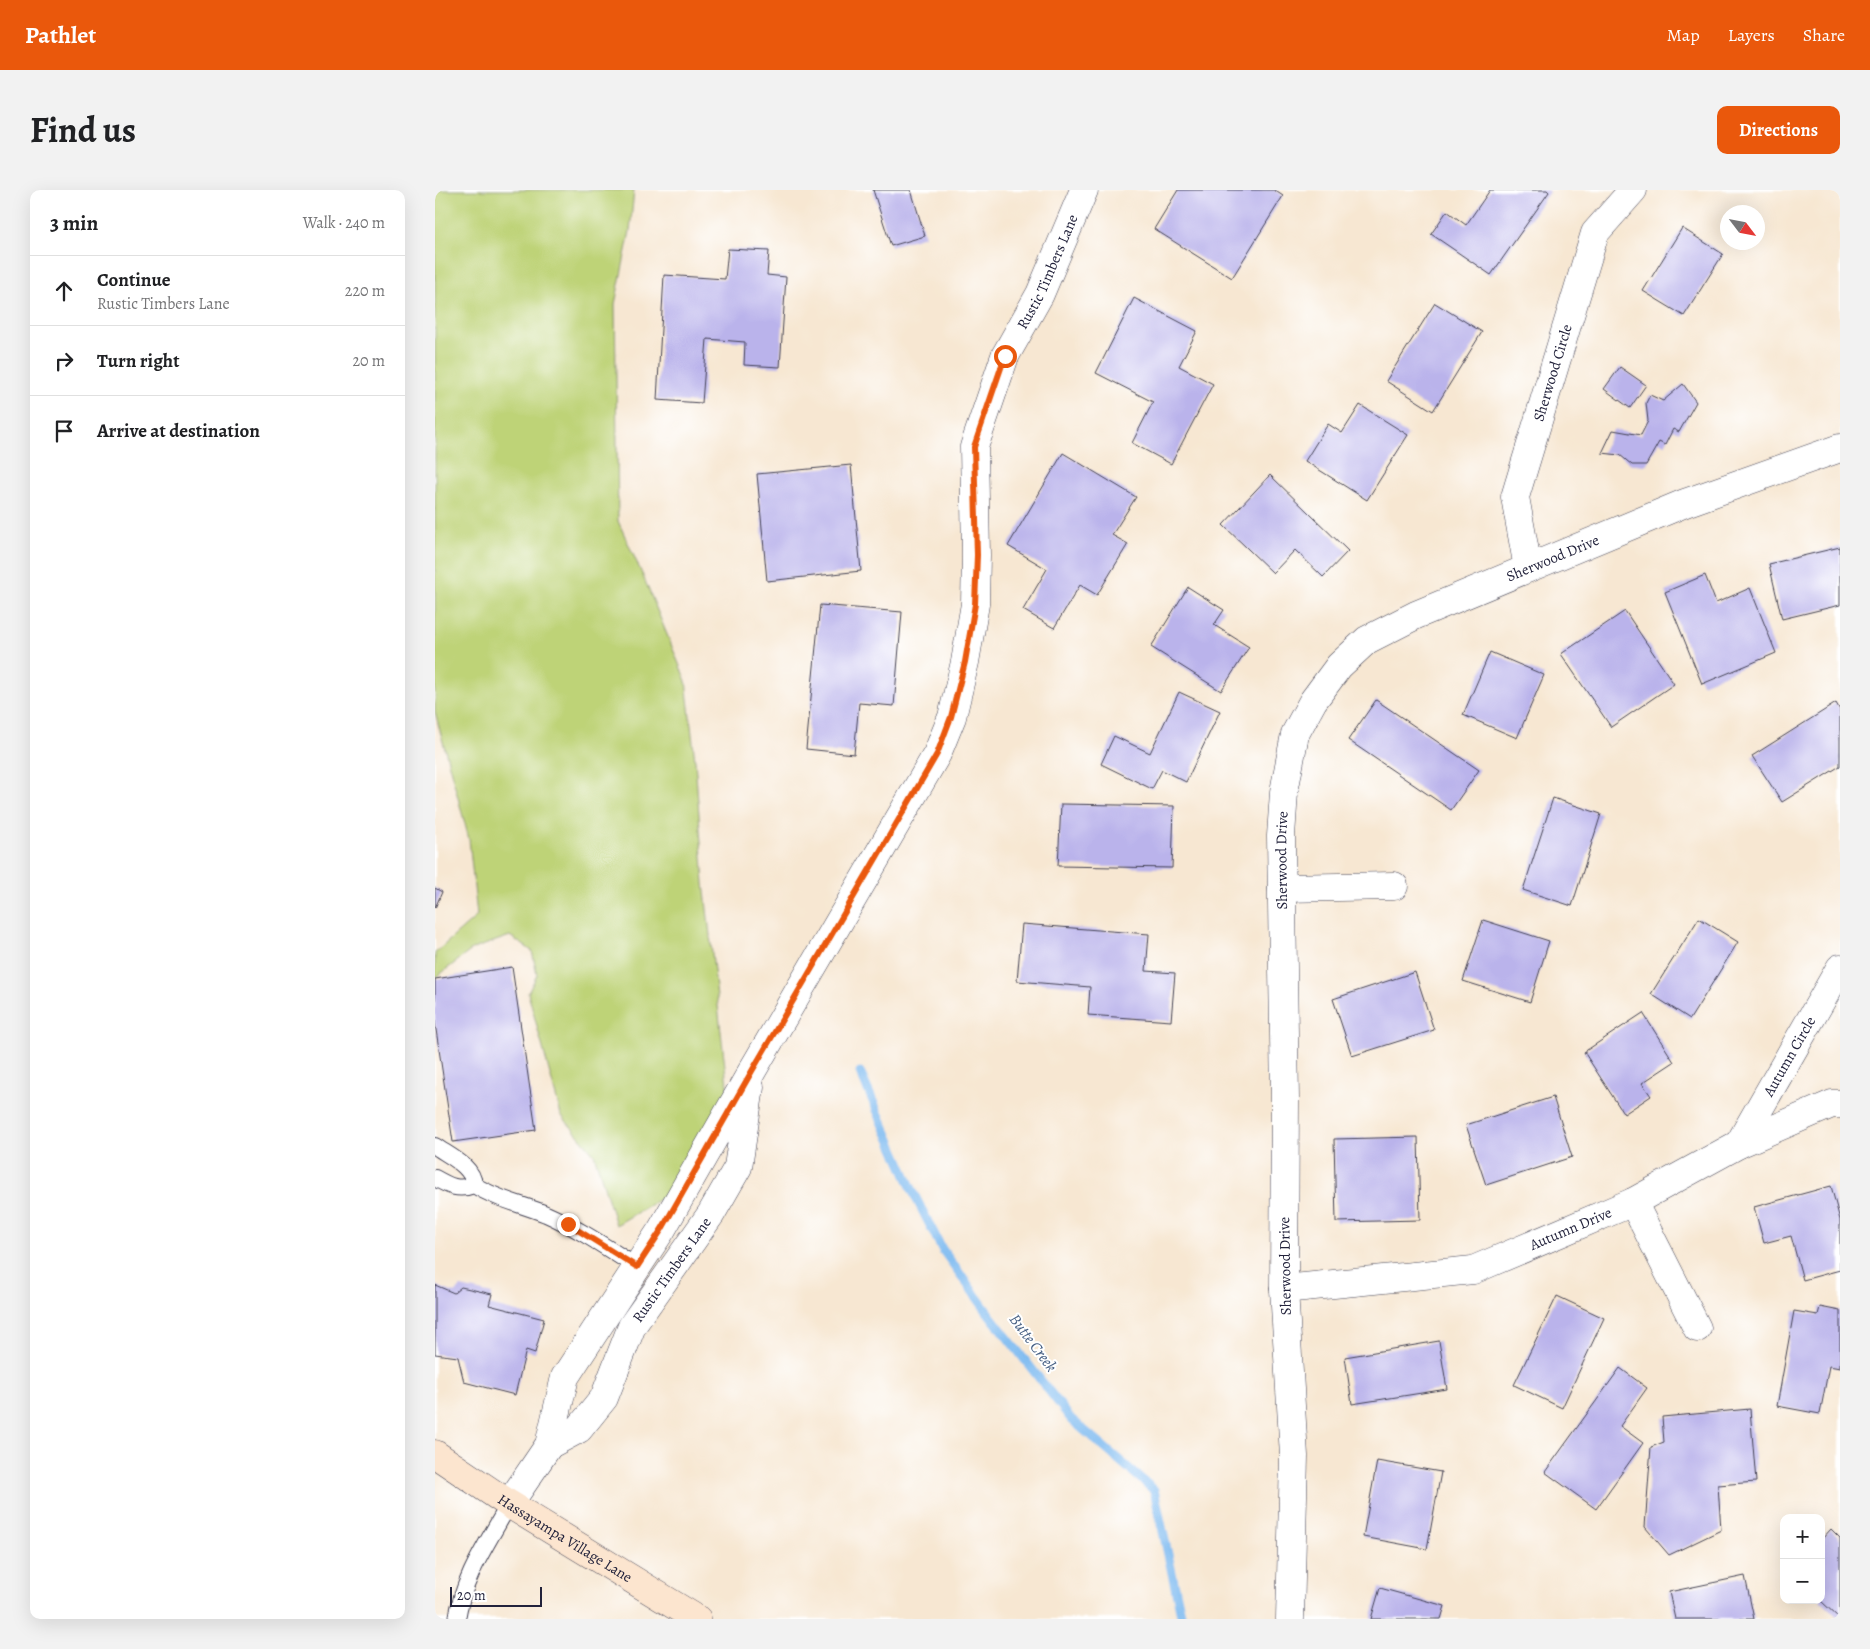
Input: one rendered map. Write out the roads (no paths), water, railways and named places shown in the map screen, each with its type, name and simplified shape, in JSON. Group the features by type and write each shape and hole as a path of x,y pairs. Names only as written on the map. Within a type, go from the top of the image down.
{"street":[{"name":"Rustic Timbers Lane","path":"509,1504 549,1445 565,1377 662,1229 937,754 951,717 965,662 975,604 977,555 974,447 1005,356 1040,294 1084,190"},
{"name":"Sherwood Circle","path":"1528,568 1515,497 1595,233 1633,190"},
{"name":"Sherwood Drive","path":"1290,1619 1294,1456 1284,1289 1285,1100 1281,836 1284,792 1295,734 1313,701 1339,666 1367,640 1416,615 1685,502 1840,448"},
{"path":"1282,888 1393,886"},
{"name":"Autumn Circle","path":"1739,1144 1840,968"},
{"name":"Rustic Timbers Lane","path":"549,1445 579,1429 604,1398 632,1326 711,1214 738,1167 752,1071"},
{"name":"Autumn Drive","path":"1284,1289 1473,1270 1633,1202 1739,1144 1832,1104 1840,1104"},
{"path":"1633,1202 1697,1328"},
{"path":"637,1267 662,1284"},
{"name":"Hassayampa Village Lane","path":"435,1454 509,1504 697,1619"}],"lane":[{"path":"435,1146 467,1169 473,1180 473,1186"},
{"path":"435,1178 457,1189 473,1186 492,1196 568,1224 637,1267"},
{"path":"457,1619 462,1594 468,1578 509,1504"}],"waterway":[{"name":"Butte Creek","path":"860,1072 916,1198 942,1249 989,1314 1071,1419 1154,1490 1182,1619"}]}
